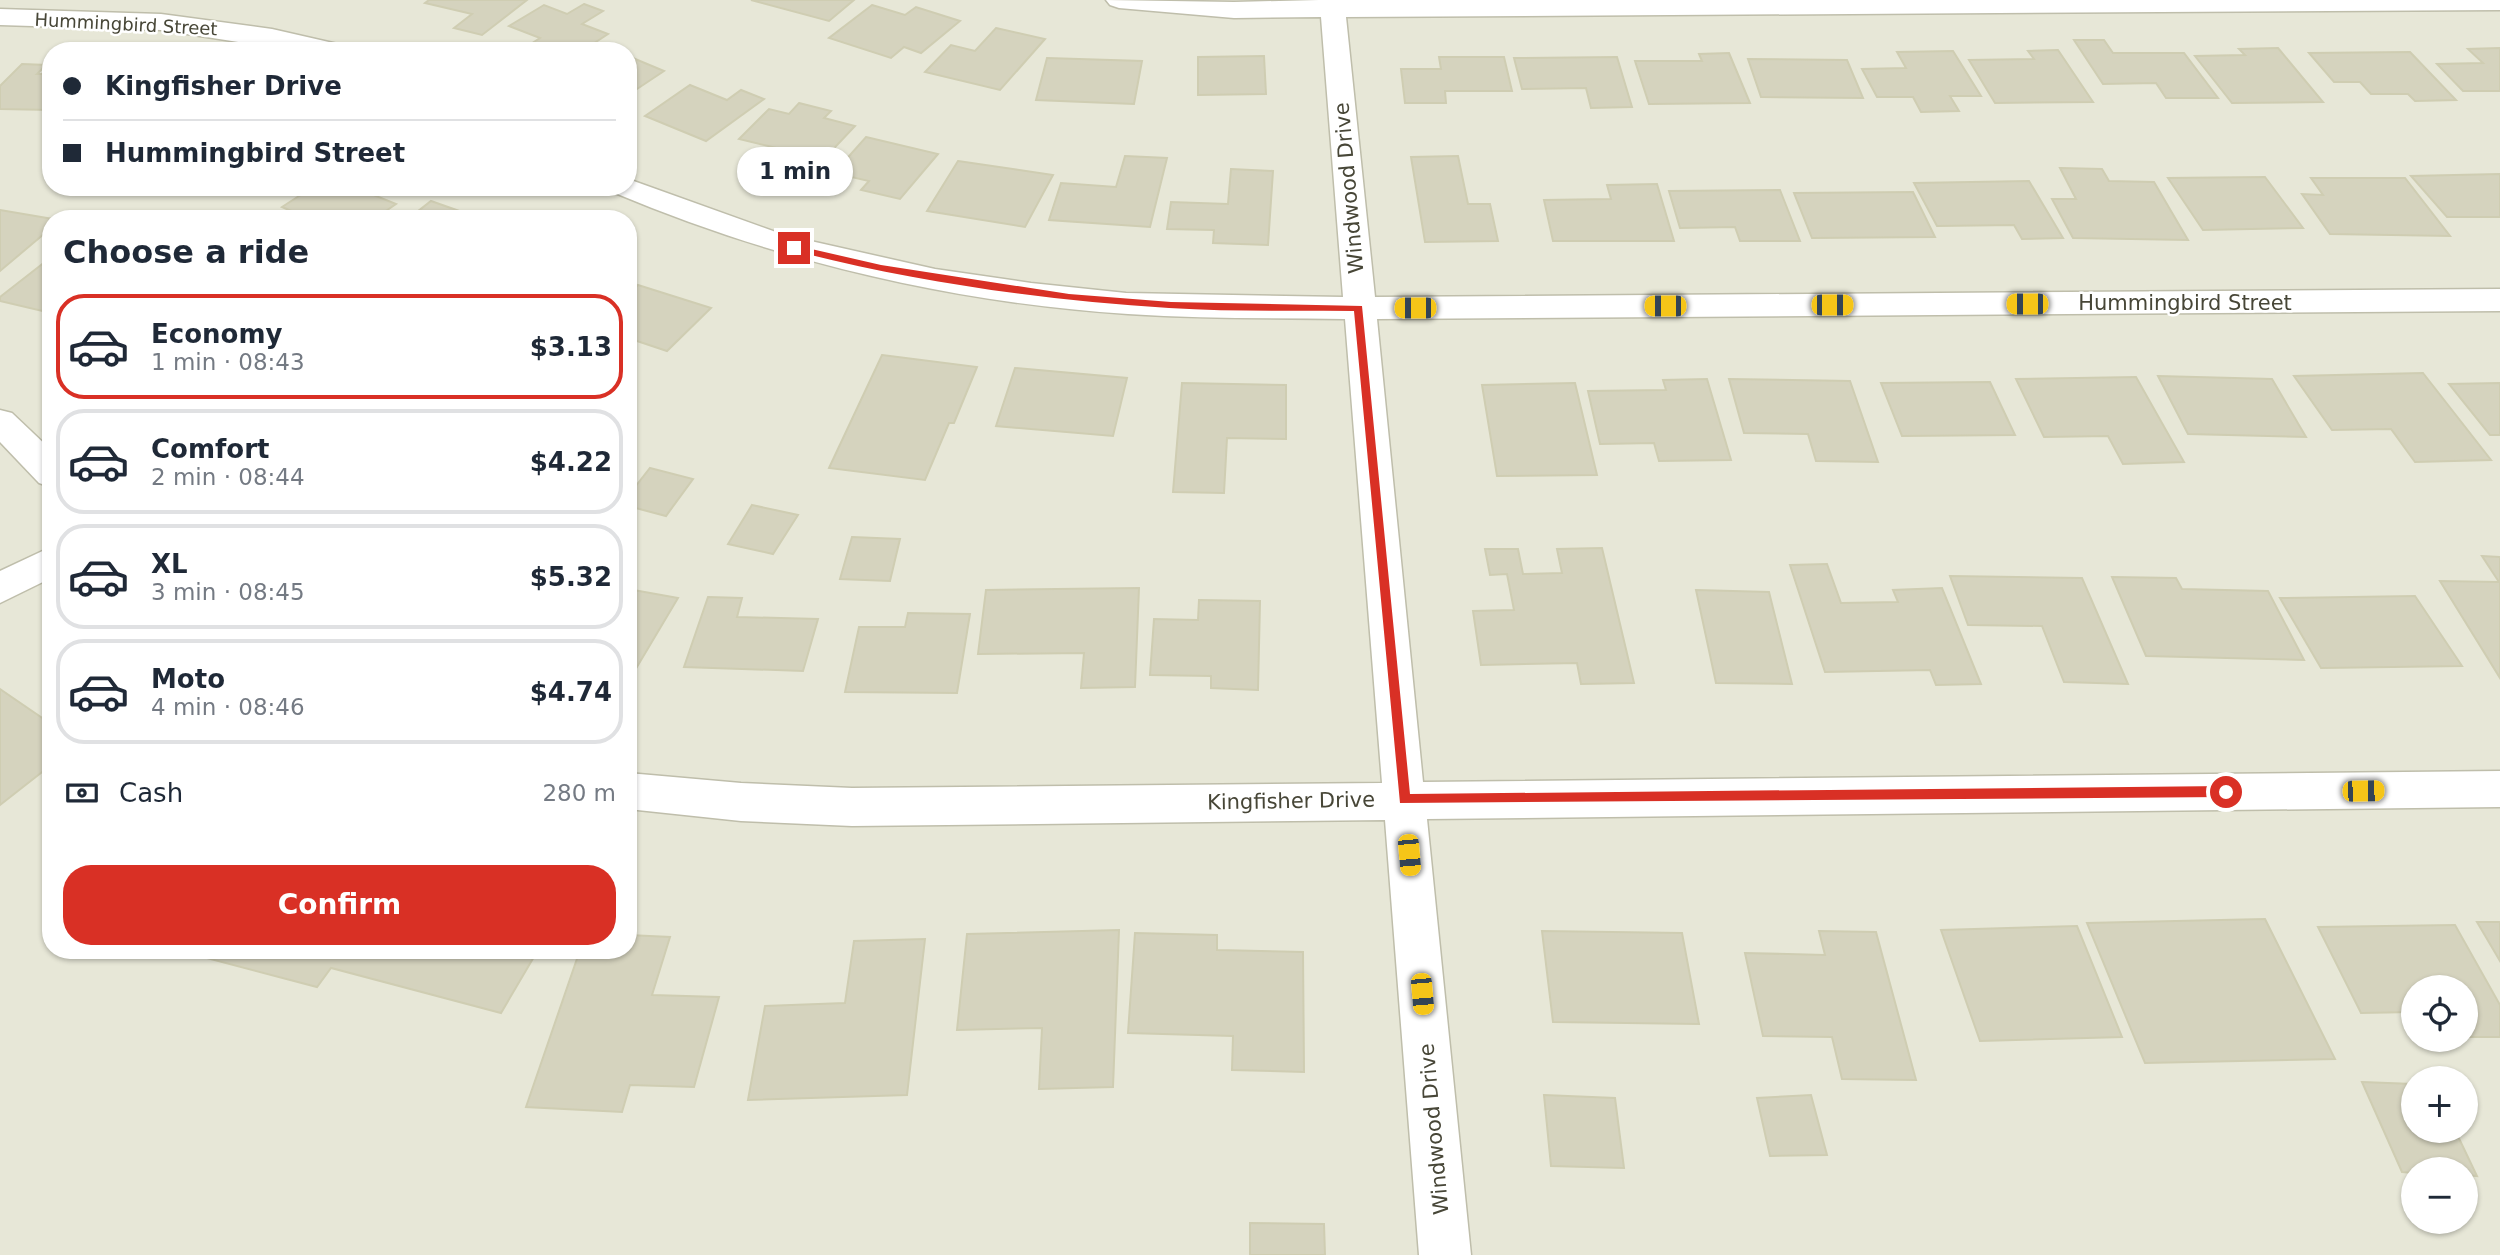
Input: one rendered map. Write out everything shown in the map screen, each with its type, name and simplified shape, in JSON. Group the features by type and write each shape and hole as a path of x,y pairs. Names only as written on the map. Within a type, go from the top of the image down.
{"street":[{"path":"1119,0 1234,10 1333,5 2500,2"},
{"name":"Windwood Drive","path":"1333,5 1446,1255"},
{"name":"Hummingbird Street","path":"0,17 161,22 294,42"},
{"name":"Hummingbird Street","path":"637,192 704,219 794,248 881,268 981,286 1171,306 1359,308 2500,300"},
{"path":"0,422 42,463"},
{"path":"0,588 42,566"},
{"name":"Kingfisher Drive","path":"637,792 741,802 852,807 2500,789"}],"shaded area":[{"path":"0,0 2500,0 2500,1255 0,1255"}],"building":[{"path":"429,0 527,0 482,35 454,28 472,14 425,3"},
{"path":"751,0 854,0 829,21"},
{"path":"584,4 603,11 582,24 608,34 596,42 534,42 540,38 509,26 544,5 567,14"},
{"path":"872,5 905,15 916,7 960,21 921,53 904,47 891,58 829,38"},
{"path":"996,28 1045,39 1000,90 925,72 951,45 975,51"},
{"path":"2074,40 2104,40 2113,53 2184,53 2218,98 2166,98 2156,83 2103,84"},
{"path":"2278,48 2323,102 2232,103 2195,56 2245,55 2239,49"},
{"path":"2500,48 2500,91 2463,91 2437,64 2483,63 2468,49"},
{"path":"2058,50 2093,102 1995,103 1969,60 2034,59 2028,51"},
{"path":"1953,51 1981,96 1950,96 1959,111 1921,112 1913,97 1877,97 1862,69 1906,68 1897,52"},
{"path":"2410,52 2456,100 2415,101 2408,94 2371,94 2360,82 2334,82 2309,53"},
{"path":"1729,53 1750,103 1649,104 1635,61 1702,61 1699,54"},
{"path":"1264,56 1266,94 1198,95 1198,57"},
{"path":"1439,57 1504,57 1512,91 1445,91 1446,103 1405,103 1401,69 1441,69"},
{"path":"1617,57 1632,107 1591,108 1586,88 1522,89 1514,58"},
{"path":"1047,58 1142,61 1134,104 1036,100"},
{"path":"1748,59 1847,60 1863,98 1761,97"},
{"path":"637,60 664,71 637,89"},
{"path":"22,64 42,65 37,74 42,74 42,110 0,109 0,86"},
{"path":"690,85 727,100 741,90 764,99 706,141 645,116"},
{"path":"799,103 831,111 824,118 855,126 807,177 776,169 793,152 739,139 769,109 789,114"},
{"path":"866,137 938,154 900,199 861,190 869,181 834,173"},
{"path":"1125,156 1167,158 1150,227 1049,220 1061,183 1116,187"},
{"path":"1458,156 1468,204 1490,204 1498,241 1425,242 1411,157"},
{"path":"958,161 1053,175 1025,227 927,211"},
{"path":"2060,168 2102,169 2109,181 2154,182 2188,240 2073,238 2052,199 2076,199"},
{"path":"1231,169 1273,171 1268,245 1213,243 1214,230 1167,229 1171,202 1228,204"},
{"path":"2500,174 2500,217 2447,217 2411,176"},
{"path":"2265,177 2303,228 2203,230 2168,178"},
{"path":"2311,178 2405,178 2450,236 2330,234 2302,194 2323,195"},
{"path":"2029,181 2063,238 2022,239 2014,225 1937,226 1914,183"},
{"path":"1657,184 1674,241 1553,241 1544,200 1611,199 1607,185"},
{"path":"1780,190 1800,241 1740,241 1735,227 1680,228 1669,191"},
{"path":"1913,192 1935,237 1812,238 1794,193"},
{"path":"299,196 376,196 396,204 387,210 289,210 282,207"},
{"path":"431,201 456,210 420,210"},
{"path":"0,210 42,217 42,236 0,271"},
{"path":"42,264 42,311 0,301 0,297"},
{"path":"637,286 711,308 667,351 637,341"},
{"path":"882,355 977,367 954,423 949,423 925,480 829,468"},
{"path":"1015,368 1127,378 1113,436 996,426"},
{"path":"2423,373 2491,460 2415,462 2391,429 2332,430 2294,376"},
{"path":"2158,376 2272,379 2306,437 2188,434"},
{"path":"2136,377 2184,462 2123,464 2108,436 2044,437 2016,379"},
{"path":"1707,379 1731,460 1659,461 1654,443 1600,444 1588,391 1666,390 1663,380"},
{"path":"1729,379 1850,381 1878,462 1816,461 1808,434 1744,433"},
{"path":"1990,382 2015,435 1902,436 1881,383"},
{"path":"1182,383 1286,385 1286,439 1227,438 1224,493 1173,492"},
{"path":"1575,383 1597,475 1497,476 1482,385"},
{"path":"2500,383 2500,435 2490,435 2449,384"},
{"path":"650,468 693,479 666,516 637,508 637,485"},
{"path":"752,505 798,515 773,554 728,544"},
{"path":"852,537 900,539 890,581 840,579"},
{"path":"1602,548 1634,683 1581,684 1577,663 1481,665 1473,611 1514,610 1507,574 1490,575 1485,549 1518,549 1523,574 1562,573 1557,549"},
{"path":"2482,556 2500,557 2500,678 2440,581 2499,582"},
{"path":"1827,564 1841,603 1898,602 1893,590 1942,588 1981,684 1936,685 1930,670 1825,672 1790,565"},
{"path":"1950,576 2082,578 2128,684 2064,682 2042,626 1968,625"},
{"path":"2112,577 2176,578 2182,589 2268,591 2304,660 2146,656"},
{"path":"1139,588 1135,687 1081,688 1084,653 978,654 986,590"},
{"path":"1696,590 1769,592 1792,684 1716,683"},
{"path":"637,591 678,598 637,667"},
{"path":"2415,596 2462,666 2321,668 2280,598"},
{"path":"708,597 742,598 737,617 818,619 803,671 684,667"},
{"path":"1199,600 1260,601 1258,690 1211,688 1211,676 1150,675 1154,619 1198,620"},
{"path":"908,613 970,614 957,693 845,692 859,627 905,627"},
{"path":"0,689 42,718 42,772 0,805"},
{"path":"2265,919 2335,1059 2145,1063 2087,923"},
{"path":"2477,922 2500,922 2500,961"},
{"path":"2455,925 2500,1005 2500,1037 2478,1037 2478,975 2401,975 2401,1012 2361,1013 2318,927"},
{"path":"2077,926 2122,1037 1980,1041 1941,930"},
{"path":"1119,930 1113,1087 1039,1089 1042,1028 957,1030 967,934"},
{"path":"1542,931 1682,933 1699,1024 1553,1022"},
{"path":"1819,931 1876,932 1916,1080 1842,1079 1832,1037 1763,1036 1745,953 1825,955"},
{"path":"1135,933 1217,935 1217,950 1303,952 1304,1072 1232,1070 1233,1036 1128,1033"},
{"path":"637,935 670,937 652,995 719,997 694,1087 630,1085 622,1112 526,1107 577,959 637,959"},
{"path":"925,939 907,1095 748,1100 765,1006 845,1003 854,941"},
{"path":"210,959 533,959 501,1013 331,968 317,987"},
{"path":"2362,1082 2401,1084 2401,1143 2461,1143 2468,1157 2401,1157 2401,1170"},
{"path":"1544,1095 1615,1098 1624,1168 1551,1166"},
{"path":"1811,1095 1827,1155 1770,1156 1757,1098"},
{"path":"1250,1223 1324,1224 1325,1255 1250,1255"}],"route":[{"path":"794,248 881,268 981,286 1069,297 1171,306 1359,308 1404,800 2226,792"}]}
